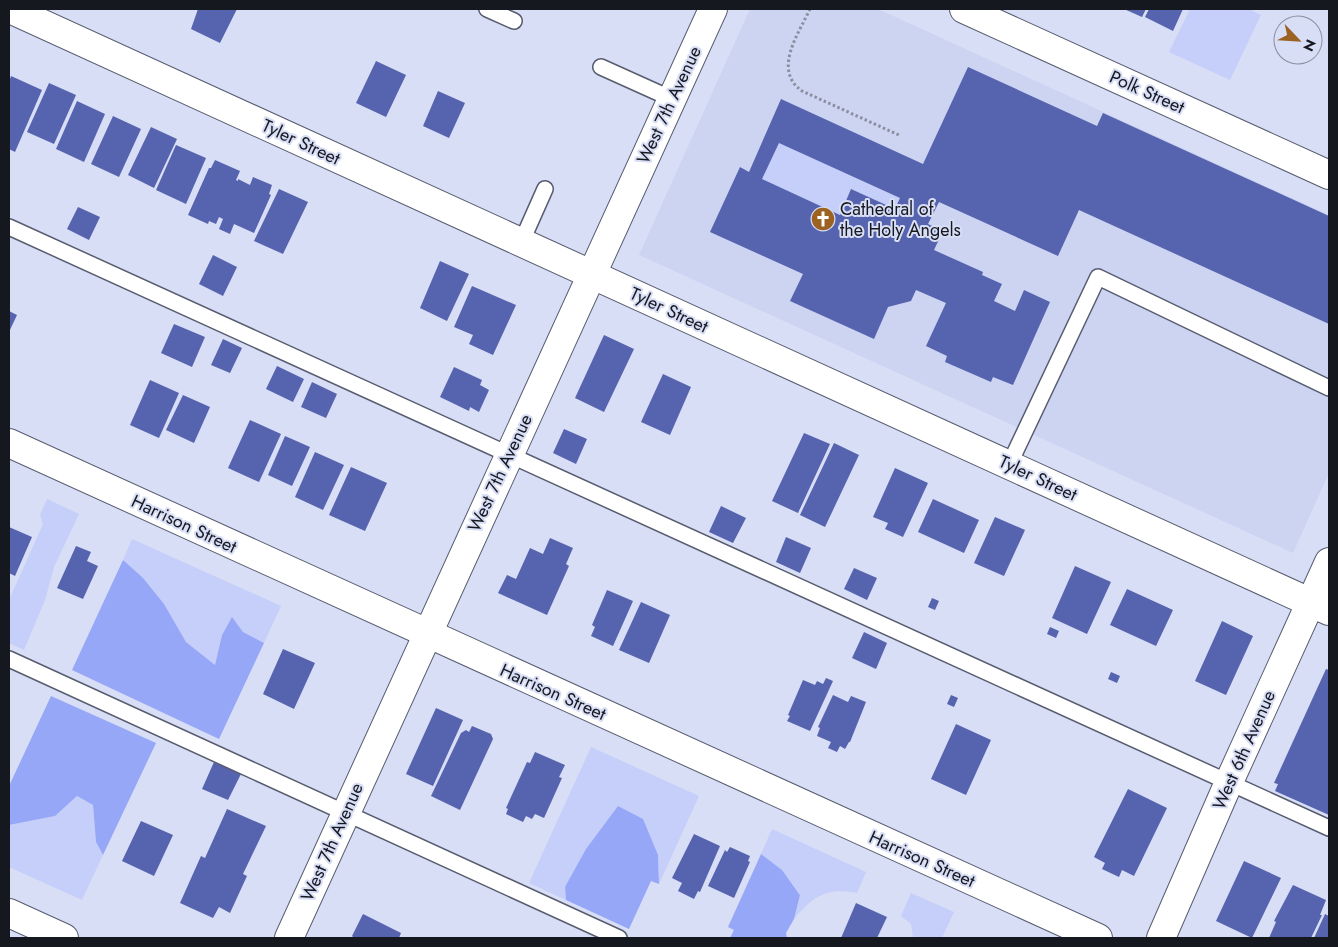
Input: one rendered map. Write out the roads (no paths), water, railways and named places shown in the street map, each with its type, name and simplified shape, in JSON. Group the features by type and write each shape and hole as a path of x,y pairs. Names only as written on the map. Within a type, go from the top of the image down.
{"street":[{"name":"Tyler Street","path":"10,9 1320,607"},
{"name":"West 7th Avenue","path":"289,938 426,634 713,9"},
{"name":"Polk Street","path":"964,9 1329,175"},
{"name":"Harrison Street","path":"9,443 1098,938"},
{"name":"West 6th Avenue","path":"1162,938 1229,782 1320,607 1329,562"},
{"path":"9,913 64,938"}],"lane":[{"path":"487,9 514,20"},
{"path":"601,67 672,99"},
{"path":"521,243 545,189"},
{"path":"9,227 1329,828"},
{"path":"1009,465 1098,277 1329,388"},
{"path":"9,660 619,938"}],"place":[{"name":"Cathedral of the Holy Angels","path":"823,219"}]}
